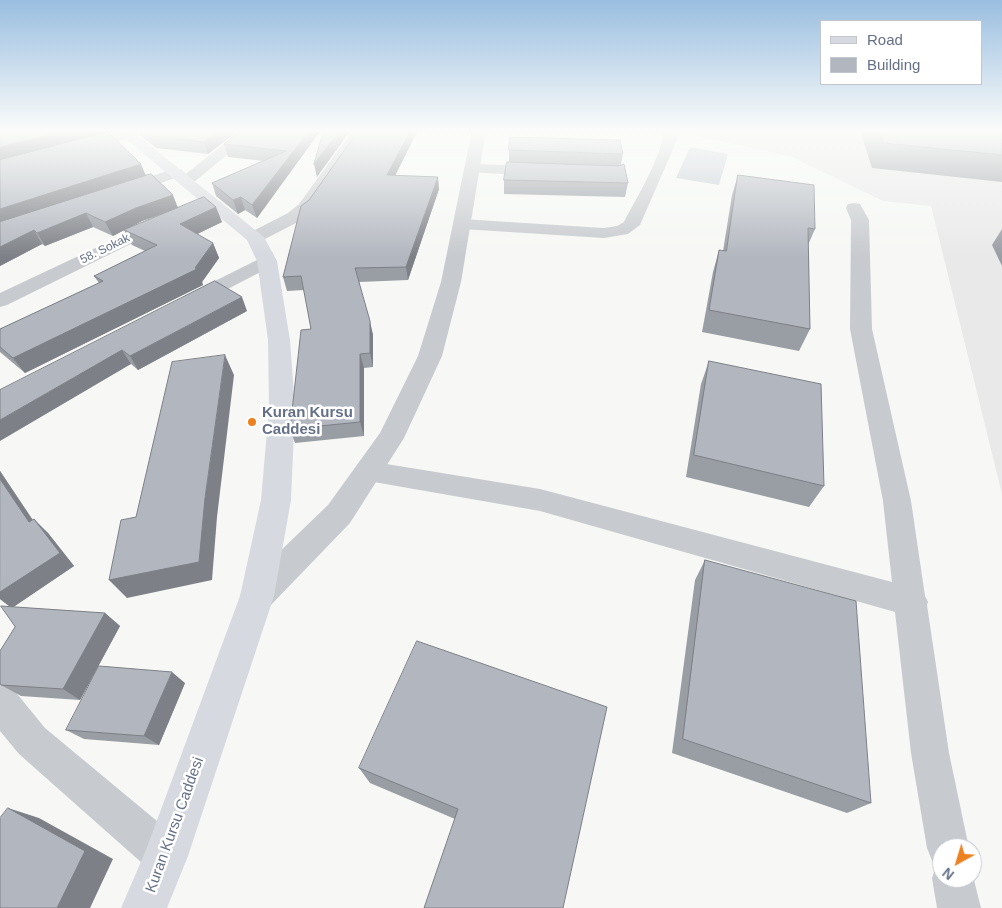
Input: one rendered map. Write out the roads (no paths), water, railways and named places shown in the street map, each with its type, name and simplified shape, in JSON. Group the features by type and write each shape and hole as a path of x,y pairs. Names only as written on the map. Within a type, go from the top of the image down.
{"main road":[{"path":"177,172 204,205 261,249"},
{"name":"Kuran Kursu Caddesi","path":"144,908 166,856 257,596 276,500 282,408 279,340 261,249"}],"street":[{"path":"112,194 182,176 187,172"},
{"path":"169,312 261,249 294,216 305,208 330,172"},
{"path":"257,596 339,514 391,438 430,356 451,282 471,172"},
{"path":"462,224 604,233 622,230 631,224 656,172"},
{"path":"854,208 860,220 861,330 897,502 912,602 930,753 946,838"},
{"name":"58. Sokak","path":"0,301 149,227 176,216"},
{"path":"368,471 540,500 912,602"},
{"path":"0,702 32,741 166,856"},
{"path":"955,888 959,908"}],"place":[{"name":"Kuran Kursu Caddesi","path":"252,422"}]}
